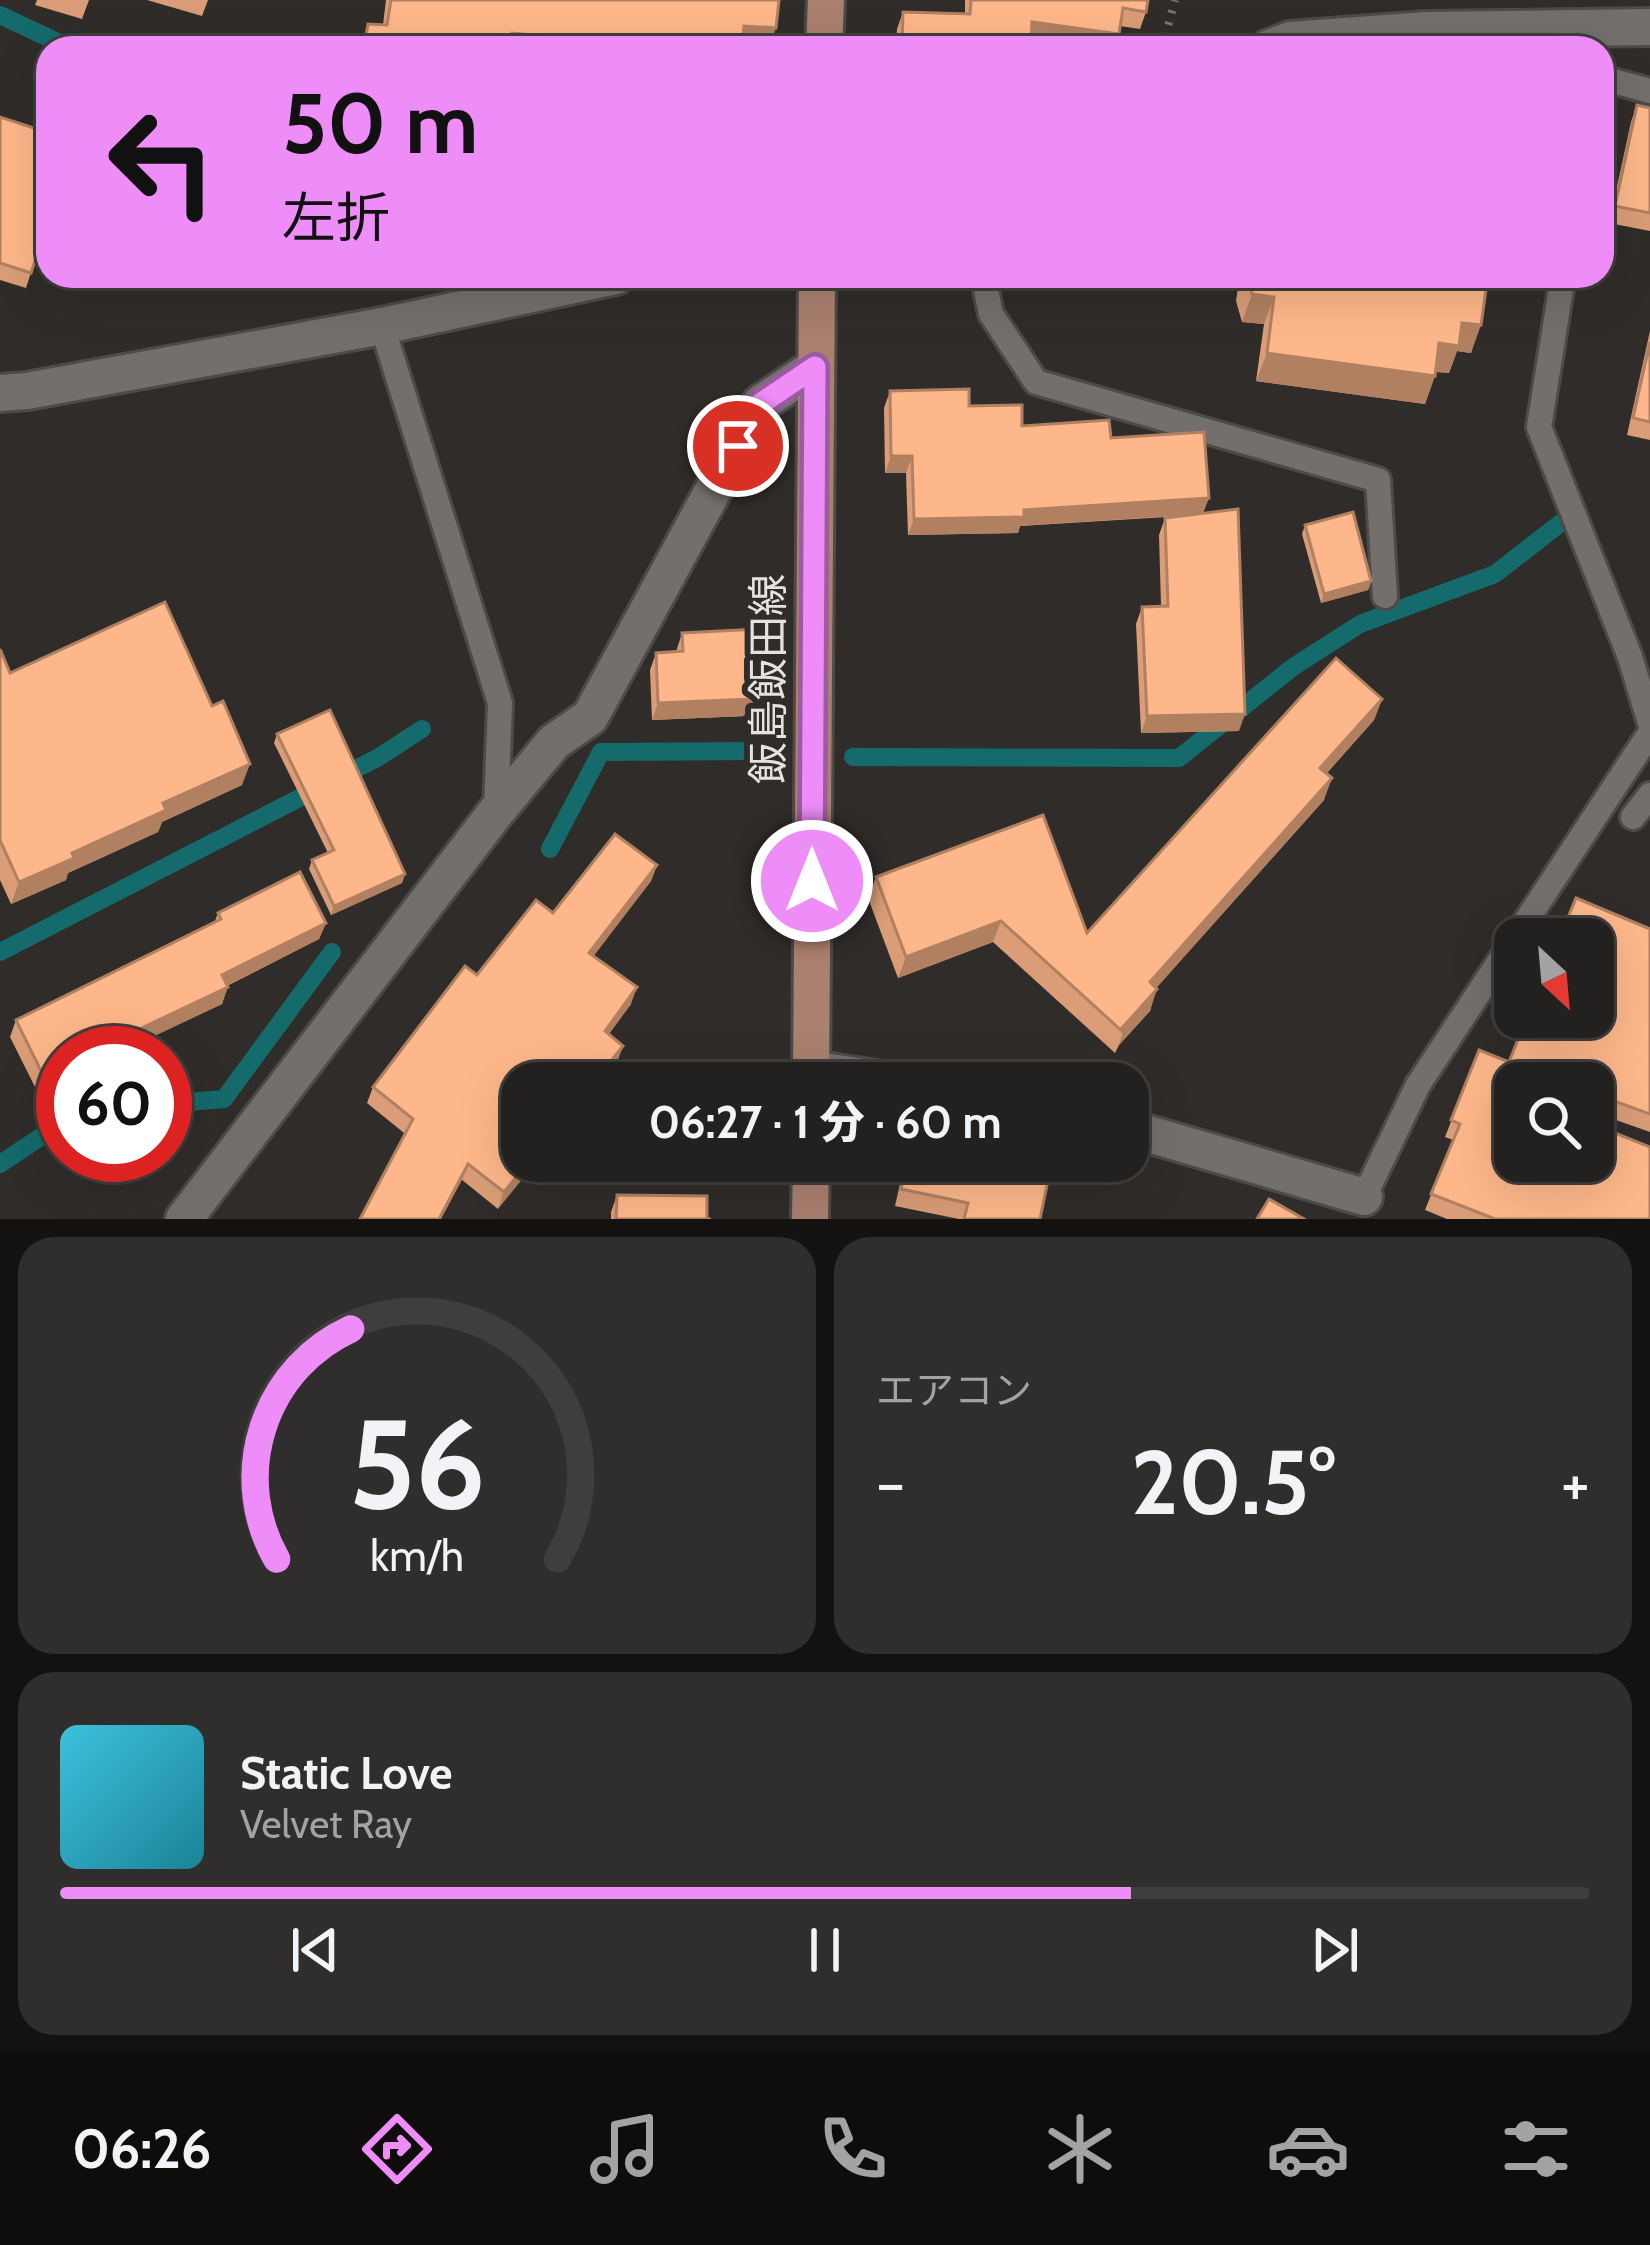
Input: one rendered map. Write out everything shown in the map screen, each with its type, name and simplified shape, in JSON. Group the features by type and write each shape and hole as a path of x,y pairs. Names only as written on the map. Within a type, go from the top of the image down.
{"main road":[{"path":"824,36 826,0"},
{"name":"飯島飯田線","path":"811,1062 817,288"},
{"path":"810,1219 811,1182"}],"street":[{"path":"1345,36 1427,30 1650,28"},
{"path":"0,393 27,392 382,326 560,288"},
{"path":"184,1219 496,812 554,742 590,717 760,404 815,367"},
{"path":"1149,1134 1364,1197"}],"lane":[{"path":"1427,30 1449,36"},
{"path":"1614,81 1650,91"},
{"path":"986,288 991,314 1036,382 1378,480 1385,596"},
{"path":"1561,288 1539,428 1630,657 1650,723"},
{"path":"382,326 500,703 496,812"},
{"path":"1364,1197 1418,1084 1650,733"},
{"path":"1634,817 1650,795"}],"path":[{"path":"1165,36 1175,0"}],"building":[{"path":"391,0 779,0 776,28 744,26 743,36 366,36 368,24 387,25"},
{"path":"971,0 1148,0 1146,12 1123,8 1119,34 1032,22 1031,36 902,36 903,12 970,14"},
{"path":"1637,105 1650,108 1650,213 1615,206"},
{"path":"0,117 36,129 36,258 31,273 0,263"},
{"path":"1250,288 1486,288 1481,325 1462,323 1459,346 1439,343 1435,376 1267,353 1274,297 1252,294"},
{"path":"1650,342 1650,422 1633,418"},
{"path":"969,389 969,406 1022,405 1022,426 1109,420 1111,438 1204,432 1209,498 1024,510 1024,517 914,519 912,456 891,456 890,391"},
{"path":"1238,509 1245,714 1147,716 1142,607 1168,606 1165,518"},
{"path":"1353,512 1371,581 1324,594 1305,525"},
{"path":"165,602 212,706 223,701 250,764 163,803 166,810 19,882 0,840 0,649 10,673"},
{"path":"776,628 778,698 658,703 656,653 683,651 682,633"},
{"path":"1336,658 1382,699 1320,768 1332,778 1150,982 1157,989 1123,1032 1001,921 906,957 876,877 1043,815 1087,933"},
{"path":"330,710 405,874 334,906 312,860 334,850 277,734"},
{"path":"615,834 657,865 589,953 637,987 605,1031 623,1046 610,1062 501,1062 501,1182 512,1182 504,1192 468,1164 439,1219 360,1219 413,1119 373,1087 465,966 477,975 536,900 553,913"},
{"path":"300,872 326,923 222,975 228,987 146,1026 36,1026 36,1061 16,1020 221,919 218,913"},
{"path":"1576,898 1650,929 1650,1114 1614,1101 1614,1062 1509,1062 1519,1038 1614,1038 1614,918 1568,918"},
{"path":"1479,1050 1509,1062 1494,1062 1494,1182 1614,1182 1614,1132 1650,1147 1650,1219 1495,1219 1431,1194 1460,1124 1451,1120"},
{"path":"902,1182 1048,1182 1040,1219 964,1219 968,1203 901,1189"},
{"path":"617,1195 707,1196 707,1219 616,1219"},
{"path":"1269,1199 1304,1219 1257,1219"}],"waterway":[{"path":"0,15 45,36"},
{"path":"853,757 1179,758 1293,667 1360,624 1495,574 1562,522"},
{"path":"0,952 379,757 422,729"},
{"path":"550,849 601,752 762,751"},
{"path":"192,1102 224,1099 332,952"},
{"path":"0,1164 36,1140"}],"route":[{"path":"738,446 760,404 815,367 812,881"}]}
